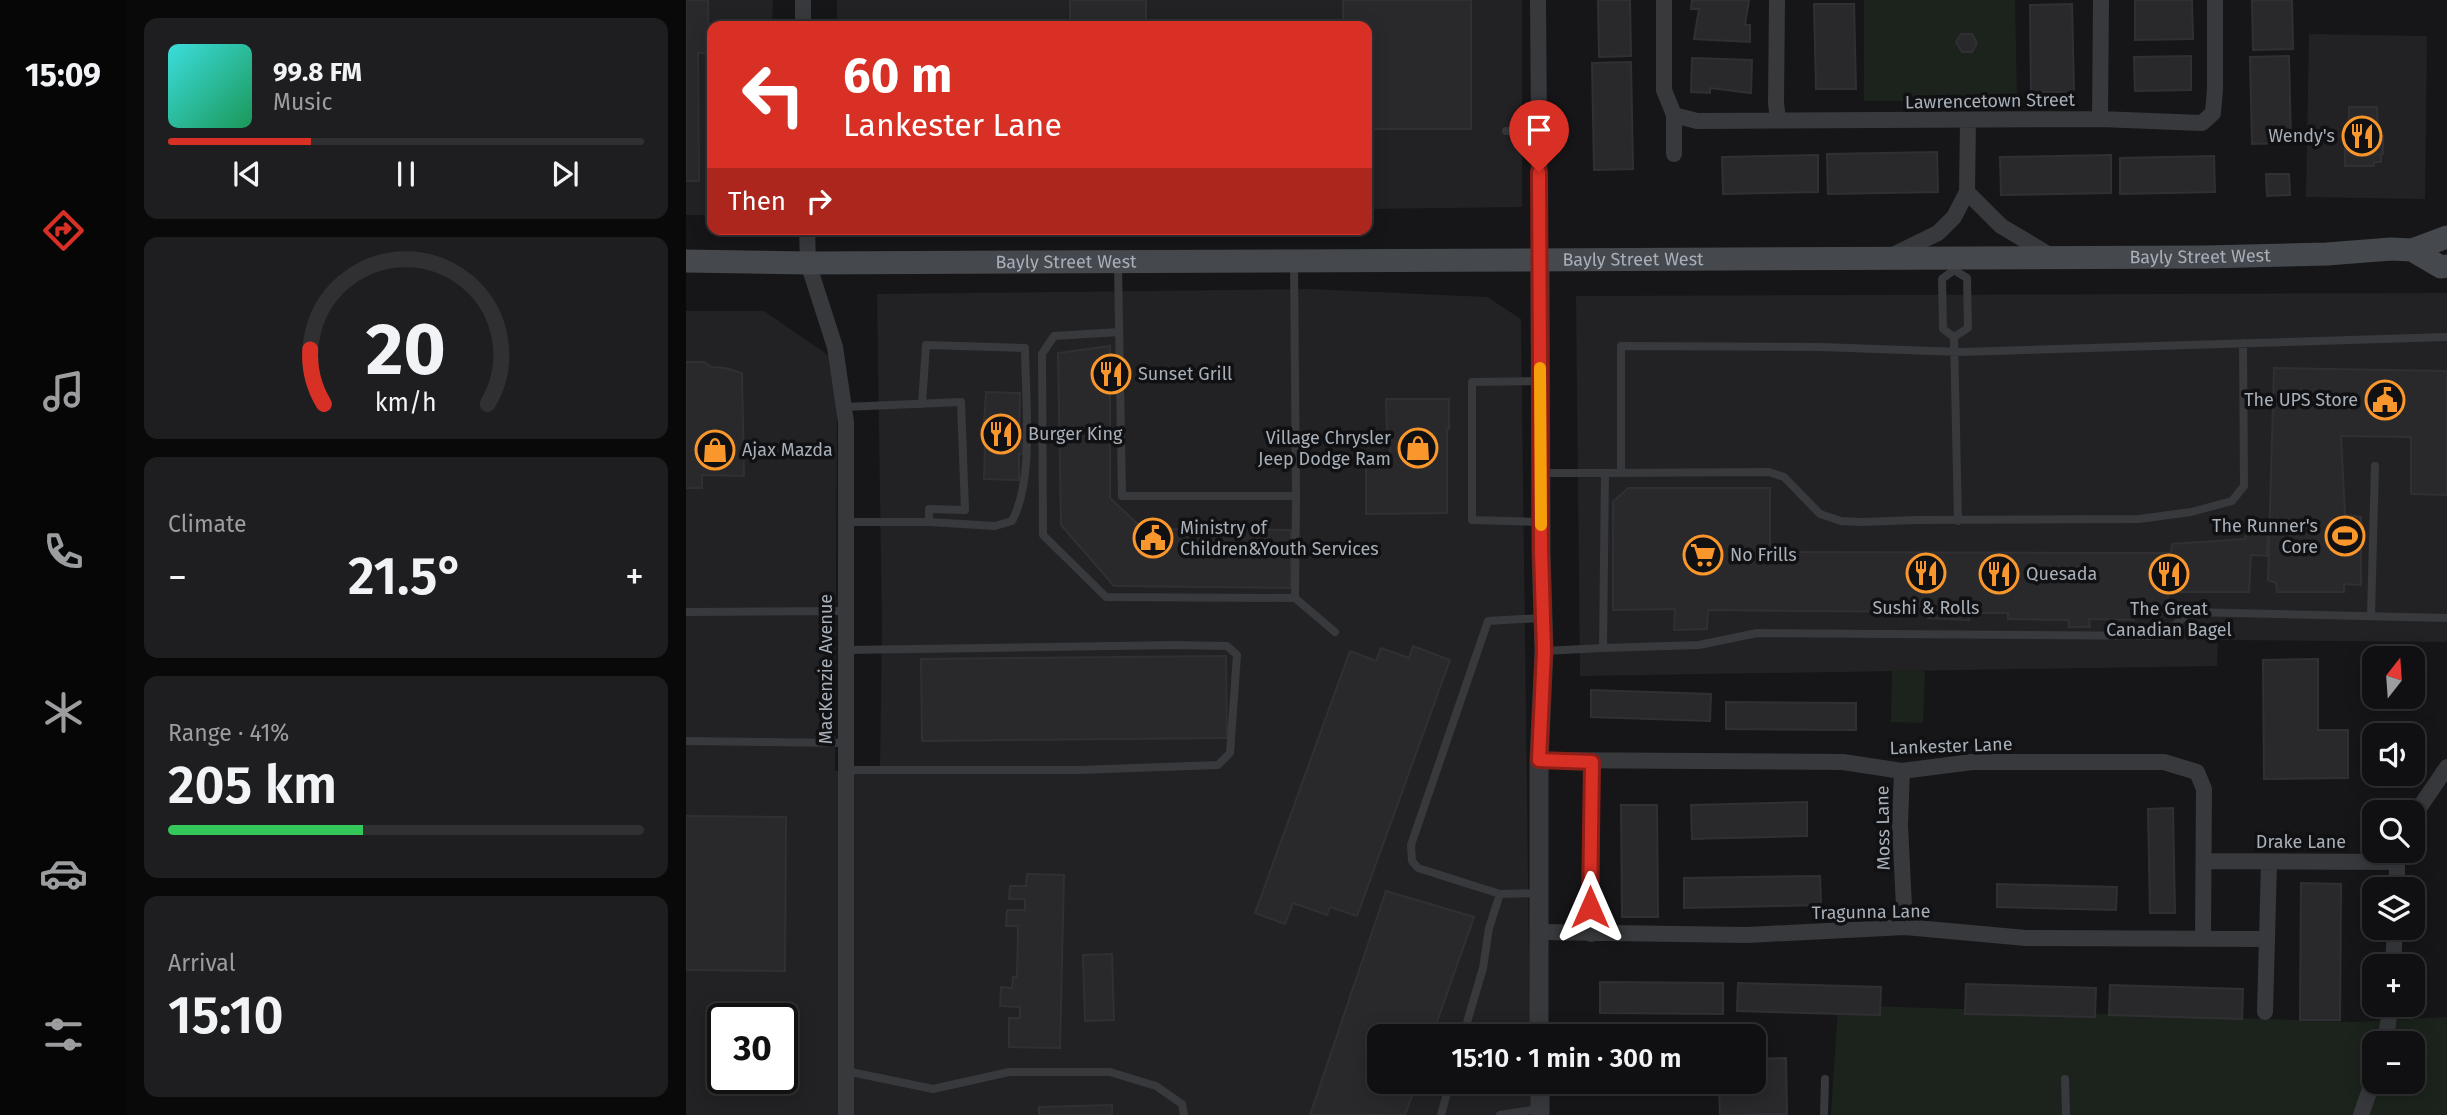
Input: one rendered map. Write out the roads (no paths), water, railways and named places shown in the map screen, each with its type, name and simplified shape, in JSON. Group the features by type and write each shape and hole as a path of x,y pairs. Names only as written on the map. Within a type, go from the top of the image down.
{"main road":[{"name":"Bayly Street West","path":"686,261 1118,262 1889,257 1954,264 2053,257 2327,254 2412,250 2446,237"},
{"name":"Bayly Street West","path":"2412,250 2441,267 2447,266"}],"street":[{"path":"803,0 803,21"},
{"path":"1538,0 1540,473 1544,651 1539,760 1539,1024"},
{"path":"1664,0 1664,90 1674,115 1674,154"},
{"path":"1777,0 1778,120"},
{"path":"2099,119 2101,0"},
{"name":"Lawrencetown Street","path":"1674,115 1696,121 2099,119 2202,123 2213,113 2216,89 2215,0"},
{"path":"1889,257 1938,233 1954,217 1967,192 1968,120"},
{"path":"1967,192 2001,226 2053,257"},
{"name":"MacKenzie Avenue","path":"807,235 808,263 835,347 846,422 846,1115"},
{"name":"Lankester Lane","path":"1539,760 1843,762 1902,771 1972,762 2165,762 2197,772 2204,789 2203,937"},
{"path":"1591,934 1592,762"},
{"path":"2425,800 2447,767"},
{"name":"Moss Lane","path":"1902,771 1900,825 1905,927"},
{"name":"Drake Lane","path":"2204,861 2269,862 2362,858"},
{"path":"2265,1012 2269,862"},
{"name":"Tragunna Lane","path":"1540,932 1747,935 1905,927 2026,938 2267,939"},
{"path":"1539,1094 1540,1112"},
{"path":"2361,1115 2368,1094"}],"lane":[{"path":"1506,131 1539,130"},
{"path":"1294,261 1295,597"},
{"path":"1118,262 1122,496 1296,496"},
{"path":"1954,264 1968,278 1968,328 1954,337 1943,329 1941,279 1954,264"},
{"path":"1119,332 1054,336 1042,354 1043,535 1106,597 1295,597 1335,632"},
{"path":"1954,337 1958,521"},
{"path":"1621,472 1621,346 1808,346 1955,352 2447,337"},
{"path":"1540,473 1769,472 1784,477 1820,514 1841,521 2139,519 2191,512 2232,501 2244,486 2243,343"},
{"path":"846,522 929,522 995,526 1013,521 1023,487 1026,454 1025,348 926,345 922,404"},
{"path":"1540,381 1472,382 1472,520 1541,522"},
{"path":"844,407 961,402 965,510 929,509 929,522"},
{"path":"2371,615 2375,466"},
{"path":"1603,648 1605,472"},
{"path":"686,612 846,611"},
{"path":"1544,651 1699,645 1757,633 2162,636 2190,612 2447,618"},
{"path":"1539,893 1500,894 1418,868 1412,861 1411,845 1488,621 1543,618"},
{"path":"845,770 1078,770 1218,765 1230,753 1237,655 1227,646 1176,645 846,650"},
{"path":"686,741 846,743"},
{"path":"1467,1024 1483,968 1489,928 1500,894"},
{"path":"846,1071 933,1089 1009,1072 1110,1072 1156,1086 1182,1104 1184,1115"},
{"path":"1824,1115 1825,1079"},
{"path":"2066,1079 2066,1115"},
{"path":"1441,1115 1447,1094"},
{"path":"1500,1115 1540,1112"}],"place":[{"name":"Wendy's","path":"2362,136"},
{"name":"Sunset Grill","path":"1111,374"},
{"name":"The UPS Store","path":"2385,400"},
{"name":"Burger King","path":"1001,434"},
{"name":"Village Chrysler Jeep Dodge Ram","path":"1418,448"},
{"name":"Ajax Mazda","path":"715,450"},
{"name":"The Runner's Core","path":"2345,536"},
{"name":"Ministry of Children&Youth Services","path":"1153,538"},
{"name":"No Frills","path":"1703,555"},
{"name":"Sushi & Rolls","path":"1926,573"},
{"name":"Quesada","path":"1999,574"},
{"name":"The Great Canadian Bagel","path":"2169,574"}]}
